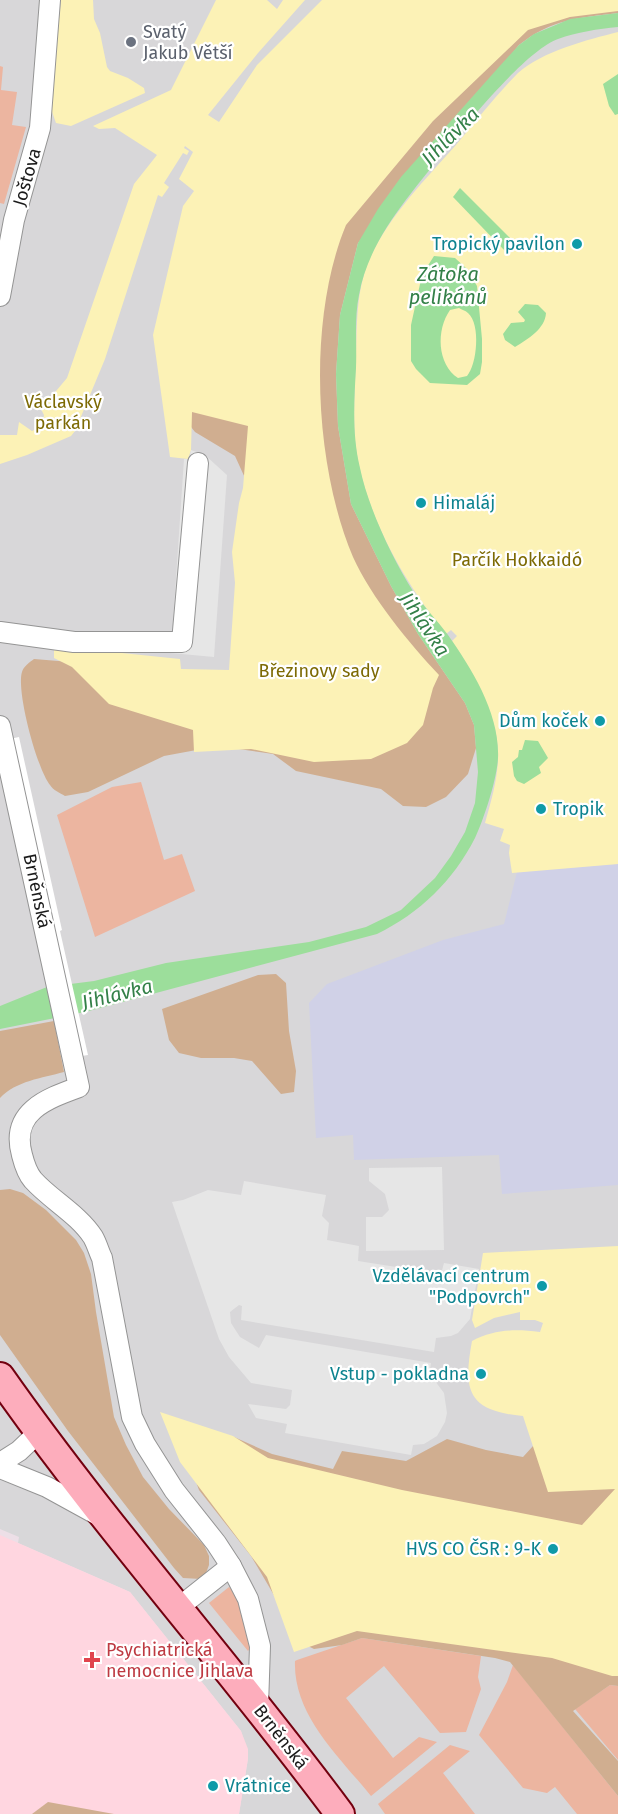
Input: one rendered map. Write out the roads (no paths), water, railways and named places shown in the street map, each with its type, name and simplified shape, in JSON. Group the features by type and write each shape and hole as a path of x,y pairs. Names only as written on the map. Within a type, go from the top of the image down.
{"main road":[{"name":"Brněnská","path":"0,1377 39,1432 108,1521 258,1706 340,1814"}],"street":[{"name":"Joštova","path":"0,296 14,220 40,128 50,0"},
{"path":"0,632 74,642 182,642 198,463"},
{"name":"Brněnská","path":"2,733 79,1087 52,1096 35,1106 27,1115 21,1129 20,1147 32,1179 77,1219 93,1237 102,1258 132,1417 145,1444 174,1491 192,1511 231,1566"},
{"path":"0,1463 18,1451 39,1432"},
{"name":"Brněnská","path":"0,1468 47,1486 108,1521"},
{"path":"178,1608 231,1566 248,1599 260,1646 258,1706"}],"water":[{"name":"Jihlávka","path":"618,13 618,27 573,34 545,46 515,71 469,121 406,199 382,235 364,274 357,304 355,431 357,456 369,499 389,548 405,578 466,662 483,693 494,725 498,758 495,777 490,799 475,838 466,854 446,882 421,906 393,926 377,934 85,1012 0,1029 0,1006 47,987 94,981 166,963 309,942 366,927 401,910 435,878 451,856 465,832 475,803 478,772 474,725 465,703 418,634 391,586 351,504 338,426 336,374 340,315 358,243 378,209 401,177 519,45 534,34 570,19"},
{"path":"618,74 618,114 615,115 609,106 603,84"},
{"path":"460,188 515,243 506,252 453,197"},
{"name":"Zátoka pelikánů","path":"434,256 455,258 467,269 477,286 482,362 480,374 467,385 430,383 411,361 411,325 422,275","holes":["459,308 472,318 476,344 470,371 467,376 458,378 446,364 441,337 445,318 450,310"]},
{"path":"525,304 538,305 546,313 545,319 535,333 515,347 505,340 503,334 511,323 524,322 525,320 518,312"},
{"path":"525,740 538,741 548,758 539,767 541,773 524,784 517,781 514,776 512,762 518,757"}],"place":[{"name":"Svatý Jakub Větší","path":"131,42"},
{"name":"Tropický pavilon","path":"577,244"},
{"name":"Himaláj","path":"421,503"},
{"name":"Dům koček","path":"600,721"},
{"name":"Tropik","path":"541,809"},
{"name":"Vzdělávací centrum \"Podpovrch\"","path":"542,1286"},
{"name":"Vstup - pokladna","path":"481,1374"},
{"name":"HVS CO ČSR : 9-K","path":"553,1549"},
{"name":"Psychiatrická nemocnice Jihlava","path":"92,1660"},
{"name":"Vrátnice","path":"213,1786"}],"park label":[{"name":"Václavský parkán","path":"63,412"},
{"name":"Parčík Hokkaidó","path":"517,560"},
{"name":"Březinovy sady","path":"319,671"}]}
